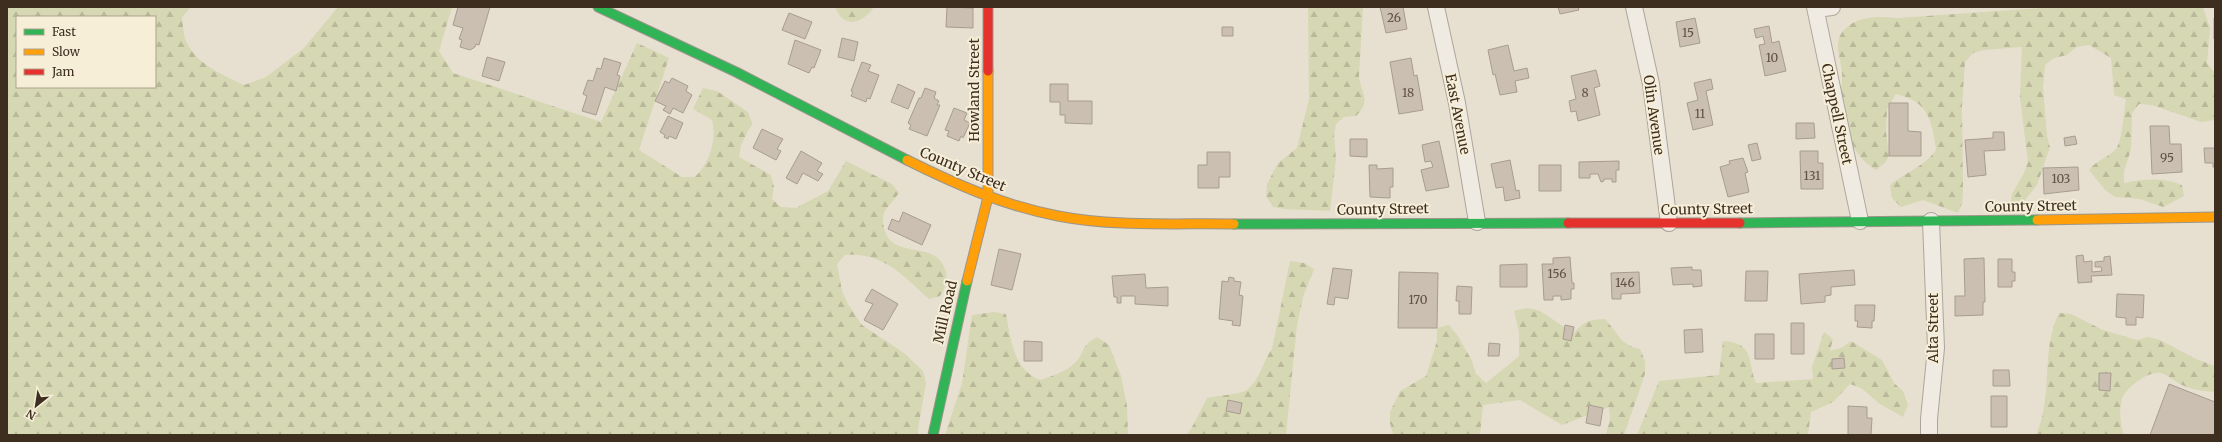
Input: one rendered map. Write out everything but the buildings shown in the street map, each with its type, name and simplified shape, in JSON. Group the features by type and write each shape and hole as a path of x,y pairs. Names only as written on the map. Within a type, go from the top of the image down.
{"street":[{"name":"County Street","path":"598,7 736,72 908,161 988,197 1058,216 1130,223 1321,224 1476,222 1669,223 1931,221 2215,217"},
{"name":"Howland Street","path":"988,7 988,197"},
{"name":"East Avenue","path":"1436,7 1457,103 1476,222"},
{"name":"Olin Avenue","path":"1634,7 1651,84 1669,223"},
{"path":"1815,8 1832,7"},
{"name":"Chappell Street","path":"1815,8 1860,221"},
{"name":"Mill Road","path":"933,435 962,303 988,197"},
{"name":"Alta Street","path":"1929,435 1929,419 1936,348 1931,221"}],"green space":[{"path":"7,7 191,7 182,17 185,38 191,49 196,56 211,68 244,85 266,77 304,48 338,7 452,7 439,51 453,73 601,122 637,43 669,58 639,150 682,177 695,177 705,165 713,143 714,135 712,120 693,109 703,88 717,91 748,112 752,123 741,145 739,157 771,175 774,187 772,199 781,207 796,208 828,191 846,161 892,184 899,193 884,213 883,220 885,231 889,240 896,245 932,254 939,259 946,271 947,279 940,296 929,299 892,267 871,257 845,255 837,264 842,291 848,304 862,325 904,353 923,371 926,383 917,435 7,435"},
{"path":"835,7 874,7 864,18 856,22 851,22 841,17"},
{"path":"1308,7 1363,7 1359,76 1365,101 1364,106 1356,116 1344,117 1336,124 1334,135 1336,159 1330,211 1273,207 1266,196 1267,184 1278,163 1297,148 1309,99"},
{"path":"2056,7 2203,7 2210,28 2207,63 2215,73 2215,120 2201,122 2152,105 2139,104 2132,113 2131,149 2124,172 2124,183 2139,180 2161,180 2175,182 2182,185 2184,196 2163,207 2140,199 2115,197 2105,190 2089,170 2096,163 2116,149 2121,133 2126,99 2114,95 2111,58 2089,45 2076,47 2067,55 2054,58 2045,65 2043,87 2047,136 2050,147 2037,185 2022,204 2010,206 2012,194 2024,173 2028,162 2020,98 2022,47 1984,50 1973,53 1965,62 1962,106 1963,191 1962,203 1958,213 1923,200 1901,207 1892,198 1890,185 1926,161 1936,150 1930,121 1922,107 1915,101 1896,94 1887,109 1886,132 1889,156 1885,163 1876,170 1868,164 1855,149 1843,120 1840,100 1842,72 1838,48 1841,34 1853,23 1859,20 1874,17 1897,18"},
{"path":"1290,261 1304,263 1314,269 1303,297 1297,325 1286,435 1186,435 1191,429 1207,398 1234,394 1247,390 1258,376 1272,349"},
{"path":"1526,308 1543,313 1574,333 1587,322 1605,319 1620,338 1628,345 1640,349 1645,361 1645,374 1624,435 1606,435 1610,418 1609,407 1562,425 1520,400 1483,405 1480,435 1393,434 1390,423 1390,412 1400,391 1426,376 1437,341 1437,328 1449,325 1458,336 1472,361 1476,374 1486,383 1519,356 1519,332 1514,311"},
{"path":"994,312 1006,314 1012,343 1019,361 1024,369 1040,380 1067,369 1075,363 1088,343 1097,337 1109,345 1121,376 1127,406 1128,435 945,435 962,383 972,315"},
{"path":"2059,313 2071,314 2103,330 2137,340 2148,337 2160,340 2196,359 2215,366 2215,392 2190,388 2179,384 2161,373 2150,374 2132,385 2122,399 2120,417 2124,435 2036,435 2045,405 2050,343 2053,328"},
{"path":"1824,332 1833,339 1830,351 1841,348 1851,341 1882,360 1894,383 1903,391 1908,405 1903,417 1880,404 1861,388 1850,384 1833,402 1811,412 1808,435 1637,435 1659,381 1719,375 1723,341 1733,342 1745,349 1748,354 1756,383 1813,379 1812,367"}],"traffic: fast":[{"path":"598,7 736,72 907,160"},
{"path":"1740,223 2037,220"},
{"path":"1234,224 1568,223"},
{"path":"933,435 967,281"}],"traffic: slow":[{"path":"967,281 988,197 988,71"},
{"path":"907,160 981,193 1038,212 1058,216 1101,222 1146,224 1234,224"},
{"path":"2037,220 2215,217"}],"traffic: jam":[{"path":"988,7 988,71"},
{"path":"1568,223 1740,223"}]}
